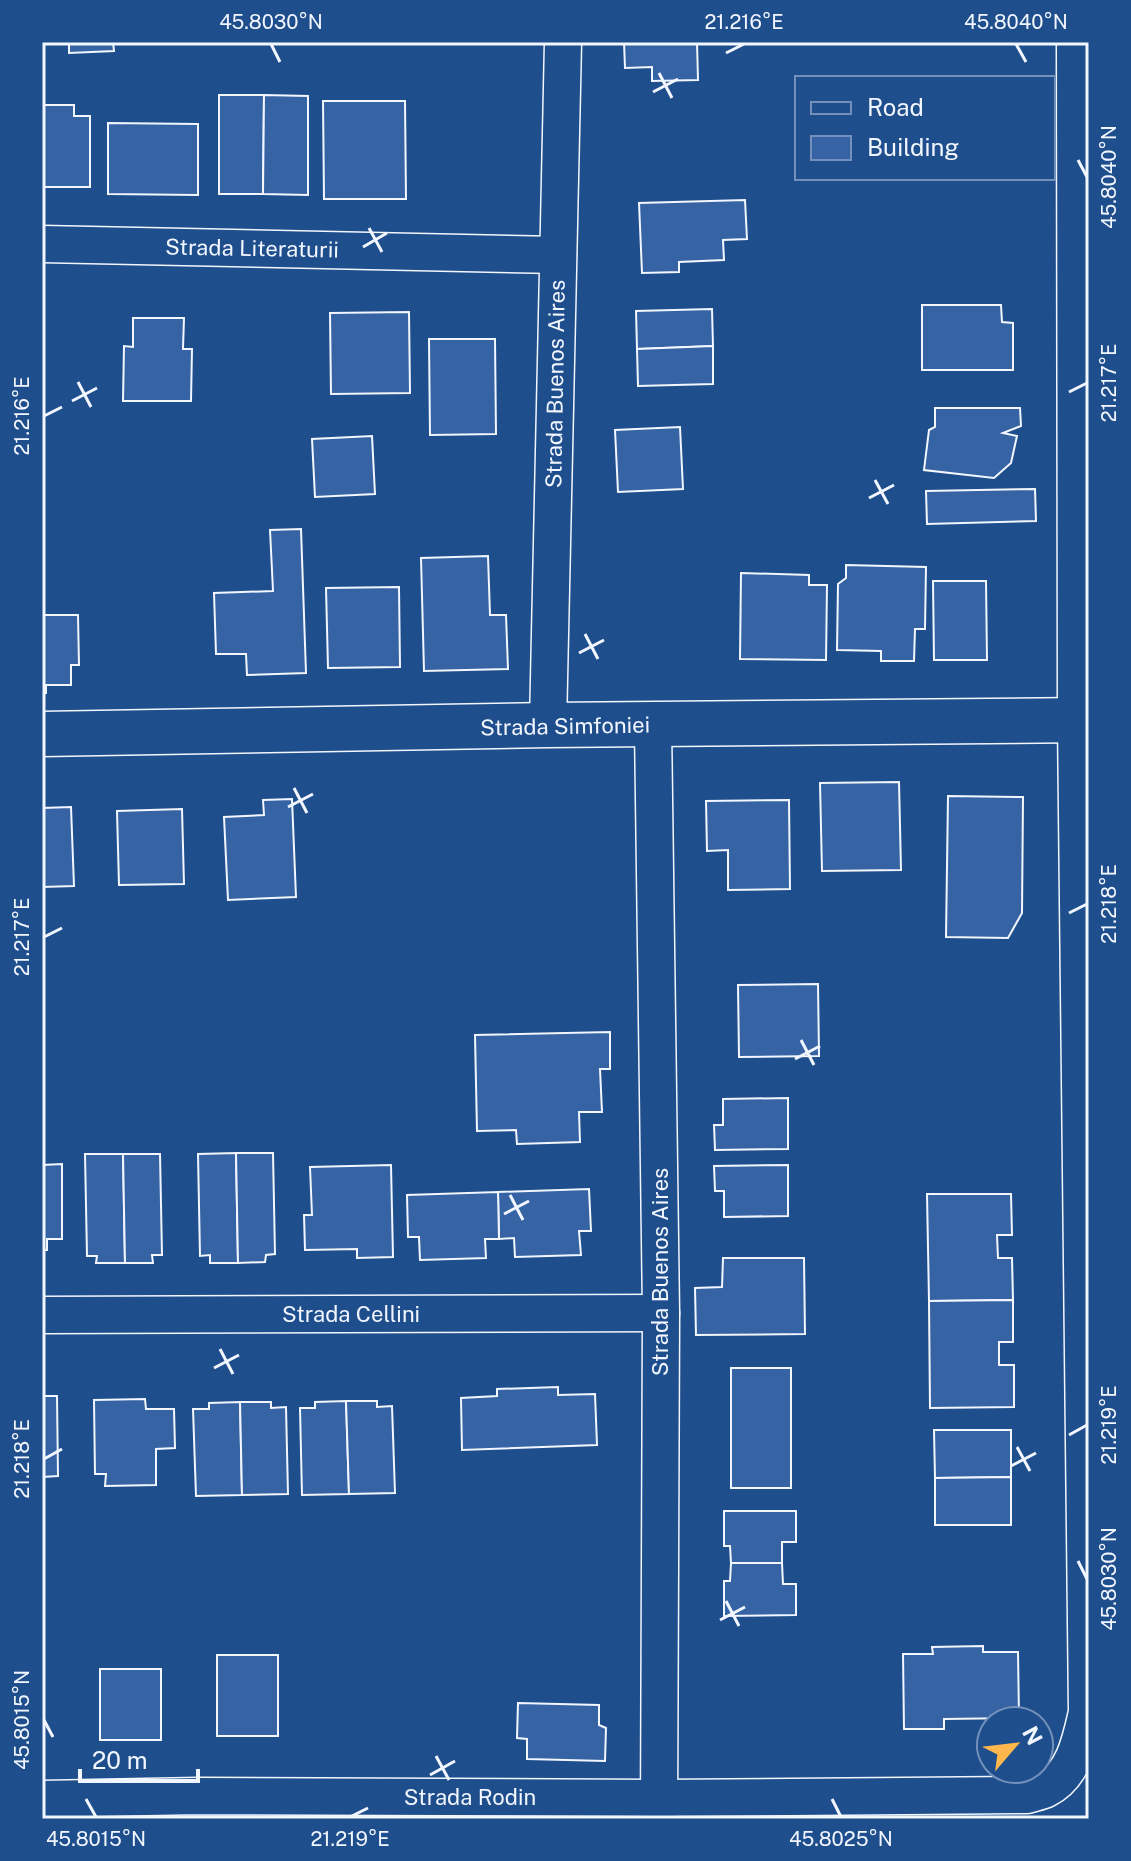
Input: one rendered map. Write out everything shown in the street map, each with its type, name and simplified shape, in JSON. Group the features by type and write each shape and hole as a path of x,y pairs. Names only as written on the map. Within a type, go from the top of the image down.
{"street":[{"name":"Strada Buenos Aires","path":"548,725 563,42"},
{"name":"Strada Rodin","path":"42,1799 199,1796 659,1809 1027,1795 1047,1789 1063,1775 1078,1749 1087,1712 1083,720 1075,42"},
{"name":"Strada Literaturii","path":"42,244 558,255"},
{"name":"Strada Simfoniei","path":"42,734 1083,720"},
{"name":"Strada Buenos Aires","path":"653,725 661,1313 659,1809"},
{"name":"Strada Cellini","path":"42,1315 661,1313"}],"building":[{"path":"69,42 113,42 114,51 69,53"},
{"path":"624,42 697,42 698,80 652,81 652,67 625,68"},
{"path":"219,95 264,95 263,194 219,194"},
{"path":"264,95 308,96 308,195 263,194"},
{"path":"323,101 405,101 406,199 324,199"},
{"path":"42,105 74,105 74,116 90,116 90,187 42,187"},
{"path":"108,123 198,124 198,195 108,194"},
{"path":"745,200 747,239 723,240 724,260 679,262 679,272 642,273 639,203"},
{"path":"922,305 1001,305 1002,322 1013,323 1013,370 922,370"},
{"path":"712,309 713,346 637,349 636,311"},
{"path":"409,312 410,393 331,394 330,313"},
{"path":"133,318 184,318 183,349 192,349 191,401 123,401 124,346 133,347"},
{"path":"429,339 495,339 496,434 430,435"},
{"path":"713,346 713,384 638,386 637,349"},
{"path":"935,408 1020,408 1021,426 1003,433 1017,436 1011,463 994,478 924,470 929,430 935,427"},
{"path":"680,427 683,489 618,492 615,430"},
{"path":"372,436 375,494 315,497 312,439"},
{"path":"1035,489 1036,521 927,524 926,491"},
{"path":"301,529 306,673 247,675 246,654 216,654 214,593 273,591 270,530"},
{"path":"488,556 490,615 506,615 508,669 424,671 421,558"},
{"path":"846,565 926,567 925,629 915,629 914,661 881,661 881,651 837,650 838,584 846,578"},
{"path":"741,573 809,575 809,585 827,585 826,660 740,659"},
{"path":"933,581 986,581 987,660 934,660"},
{"path":"399,587 400,667 328,668 326,588"},
{"path":"42,615 78,615 79,665 71,665 71,685 46,685 46,693 42,693"},
{"path":"899,782 901,870 822,871 820,783"},
{"path":"948,796 1023,797 1022,913 1008,938 946,937"},
{"path":"292,799 296,897 228,900 224,817 264,815 263,800"},
{"path":"789,800 790,889 728,890 728,850 707,851 706,801"},
{"path":"71,807 74,886 42,887 42,808"},
{"path":"182,809 184,884 119,885 117,811"},
{"path":"818,984 819,1056 739,1057 738,985"},
{"path":"610,1032 610,1069 600,1069 602,1112 579,1112 580,1142 517,1144 516,1130 477,1131 475,1035"},
{"path":"788,1098 788,1149 715,1150 714,1125 723,1125 723,1099"},
{"path":"236,1153 238,1263 210,1263 210,1255 200,1256 198,1154"},
{"path":"236,1153 273,1153 275,1254 266,1255 265,1262 238,1263"},
{"path":"85,1154 123,1154 125,1263 96,1263 97,1256 87,1256"},
{"path":"123,1154 160,1154 162,1255 152,1255 153,1263 125,1263"},
{"path":"62,1164 62,1239 47,1239 47,1250 42,1250 42,1165"},
{"path":"391,1165 393,1257 357,1258 357,1249 305,1250 304,1215 312,1215 310,1167"},
{"path":"788,1165 788,1216 724,1217 724,1191 715,1191 714,1166"},
{"path":"589,1189 591,1231 579,1231 581,1255 515,1257 514,1238 499,1239 498,1192"},
{"path":"498,1192 499,1239 485,1239 486,1258 420,1260 419,1237 408,1237 407,1195"},
{"path":"927,1194 1011,1194 1012,1235 997,1235 998,1258 1012,1258 1013,1300 929,1301"},
{"path":"723,1258 804,1258 805,1334 696,1335 695,1288 722,1287"},
{"path":"1013,1300 1013,1342 999,1342 999,1365 1014,1365 1014,1407 930,1408 929,1301"},
{"path":"731,1368 791,1368 791,1488 731,1488"},
{"path":"558,1387 558,1395 595,1394 597,1445 462,1450 461,1398 497,1396 497,1389"},
{"path":"42,1396 57,1396 58,1476 42,1477"},
{"path":"145,1399 146,1409 174,1409 175,1448 156,1449 156,1485 105,1486 106,1474 95,1474 94,1400"},
{"path":"346,1401 349,1494 302,1495 300,1408 315,1408 315,1402"},
{"path":"346,1401 377,1401 377,1407 392,1406 395,1493 349,1494"},
{"path":"240,1402 242,1495 196,1496 193,1409 209,1409 209,1403"},
{"path":"240,1402 271,1402 271,1408 286,1407 288,1494 242,1495"},
{"path":"934,1430 1011,1430 1011,1477 935,1478"},
{"path":"1011,1477 1011,1525 935,1525 935,1478"},
{"path":"724,1511 796,1511 796,1542 782,1542 782,1563 731,1563 730,1546 724,1546"},
{"path":"731,1563 782,1563 783,1584 796,1584 796,1615 724,1616 724,1581 730,1581"},
{"path":"983,1646 983,1652 1018,1652 1019,1705 975,1705 975,1719 944,1719 944,1729 904,1729 903,1654 933,1654 932,1647"},
{"path":"217,1655 278,1655 278,1736 217,1736"},
{"path":"100,1669 161,1669 161,1740 100,1740"},
{"path":"518,1703 599,1705 599,1725 606,1728 605,1761 527,1759 527,1739 517,1738"}]}
